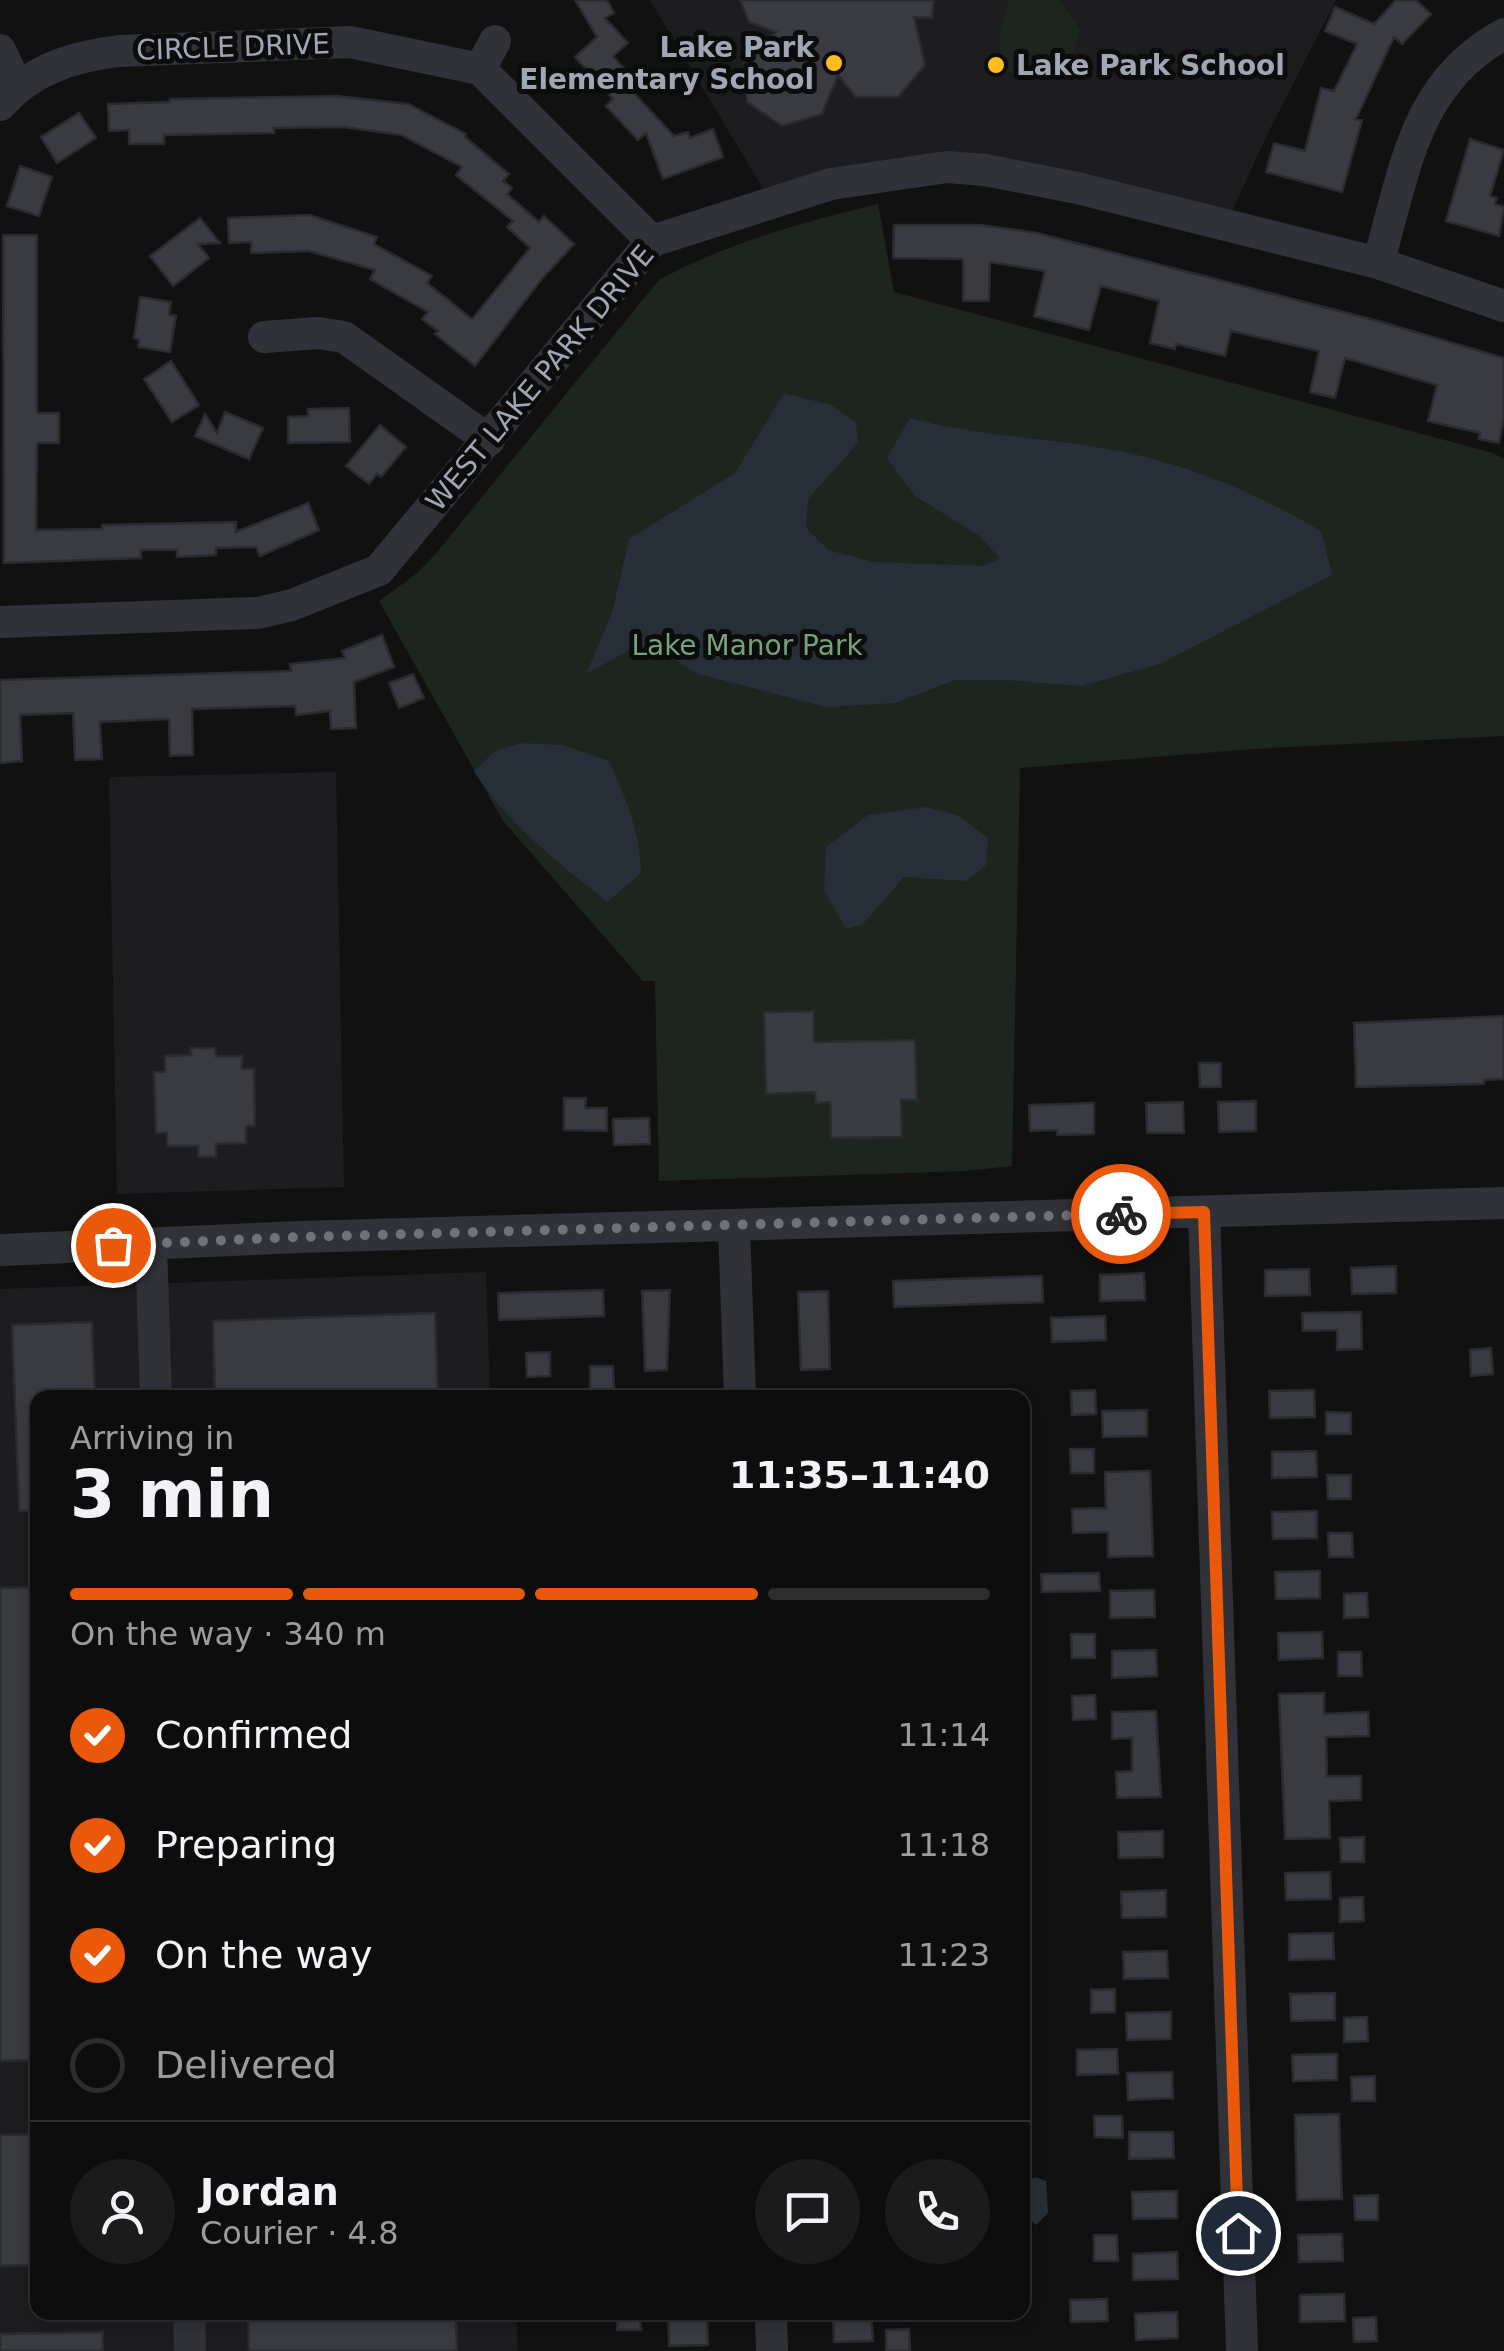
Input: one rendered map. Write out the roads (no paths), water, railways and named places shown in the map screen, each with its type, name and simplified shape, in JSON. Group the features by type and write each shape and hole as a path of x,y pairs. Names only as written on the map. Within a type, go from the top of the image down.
{"street":[{"path":"1378,263 1418,124 1458,68 1504,34"},
{"name":"CIRCLE DRIVE","path":"9,95 44,69 85,55 350,42 487,55 652,240"},
{"path":"0,50 9,95"},
{"name":"WEST LAKE PARK DRIVE","path":"0,622 258,613 292,606 379,570 652,240 831,184 947,167 985,170 1077,188 1378,263 1504,306"},
{"path":"264,337 318,333 344,337 489,440"},
{"path":"0,1250 1504,1203"},
{"path":"1204,1212 1242,2351"},
{"path":"734,1226 740,1390"},
{"path":"151,1244 156,1390"},
{"path":"189,2320 190,2351"},
{"path":"771,2320 772,2351"}],"place":[{"name":"Lake Park Elementary School","path":"834,63"},
{"name":"Lake Park School","path":"996,65"}],"park label":[{"name":"Lake Manor Park","path":"747,645"}]}
